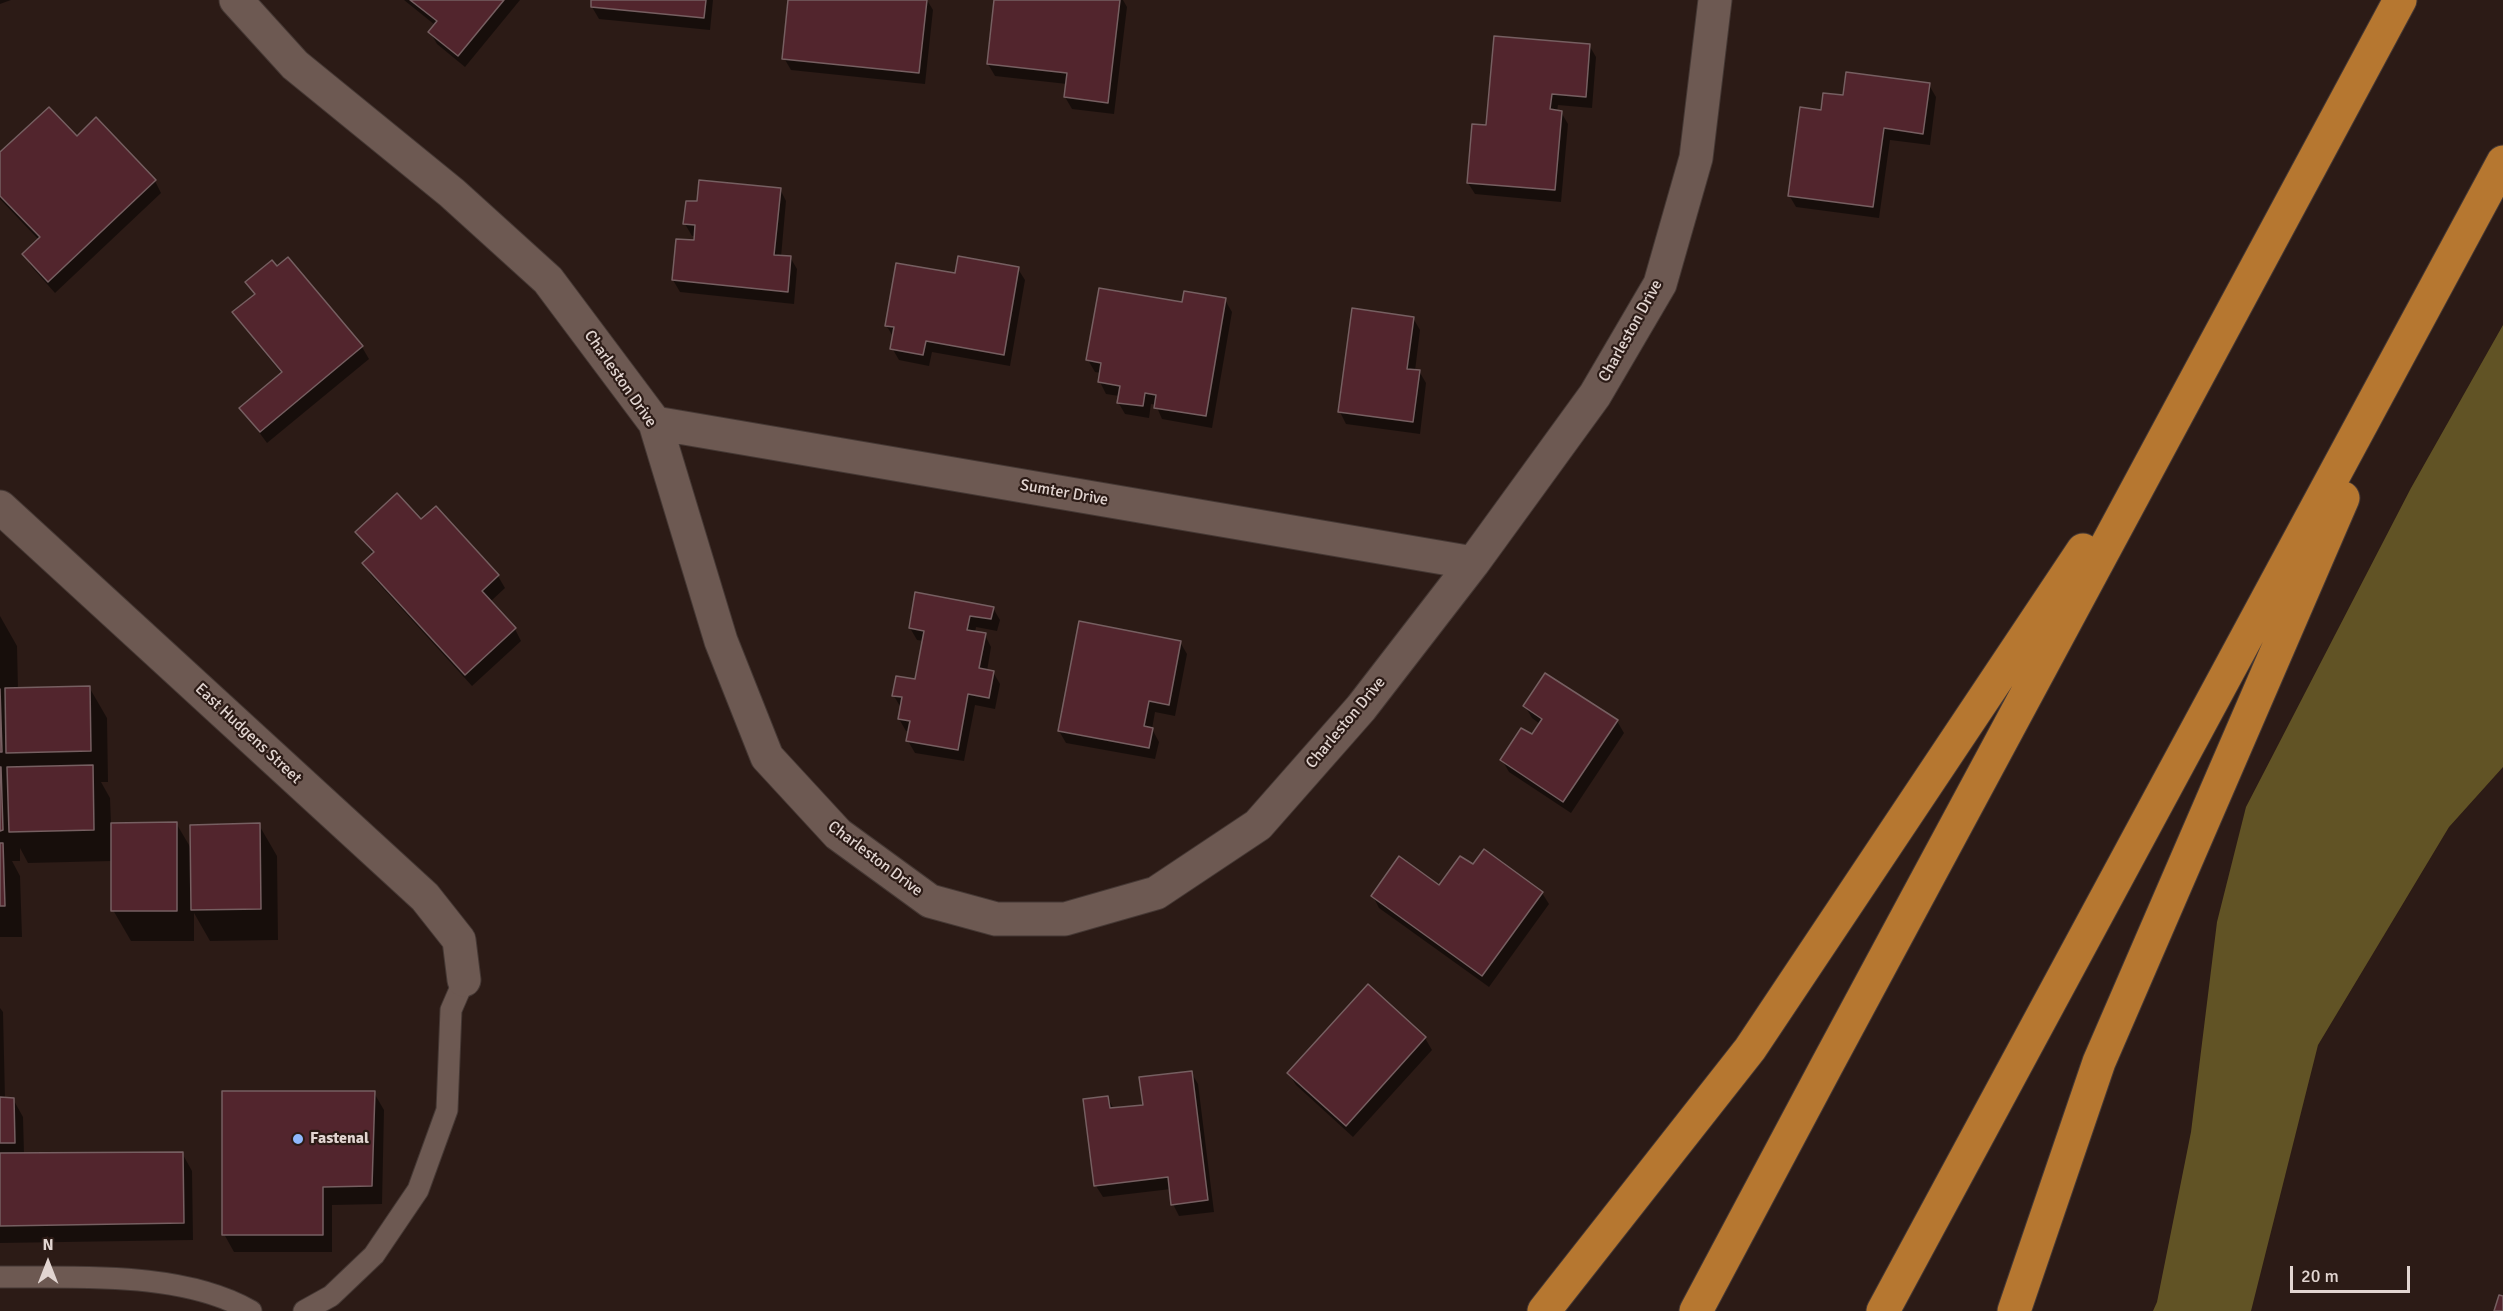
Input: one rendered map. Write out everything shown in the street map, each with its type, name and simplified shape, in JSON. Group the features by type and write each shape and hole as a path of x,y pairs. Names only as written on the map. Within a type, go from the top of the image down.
{"highway":[{"path":"1696,1311 2400,0"},
{"path":"1883,1311 2503,162"},
{"path":"2014,1311 2099,1062 2429,300"},
{"path":"1544,1311 1750,1049 2195,384"}],"street":[{"name":"Charleston Drive","path":"237,0 295,65 452,193 548,280 655,423 721,641 766,758 838,834 930,901 996,919 1065,919 1156,893 1258,825 1361,708 1473,563 1595,394 1660,284 1696,158 1715,0"},
{"name":"Sumter Drive","path":"655,423 1473,563"},
{"name":"East Hudgens Street","path":"0,507 425,897 459,940 464,980"}],"lane":[{"path":"304,1311 331,1296 374,1255 418,1190 447,1110 451,1010 464,980"},
{"path":"0,1277 114,1278 179,1286 237,1303 251,1311"}],"shaded area":[{"path":"2503,325 2503,767 2449,827 2318,1045 2251,1311 2153,1311 2157,1302 2191,1132 2217,922 2246,807 2411,488"}],"building":[{"path":"410,0 504,0 458,56 428,32 437,21"},
{"path":"591,0 706,0 704,18 591,7"},
{"path":"788,0 927,0 919,73 782,59"},
{"path":"994,0 1120,0 1108,103 1064,97 1067,73 987,64"},
{"path":"1494,36 1590,44 1586,97 1552,94 1550,109 1562,111 1555,190 1467,183 1472,124 1486,125"},
{"path":"1846,72 1930,83 1923,134 1884,128 1873,207 1788,196 1800,107 1821,110 1823,93 1843,95"},
{"path":"49,107 77,136 96,117 156,180 48,282 22,254 40,237 0,196 0,152"},
{"path":"699,180 781,188 774,255 791,256 788,292 672,280 676,239 694,240 695,225 683,224 686,201 697,201"},
{"path":"958,256 1019,267 1004,355 926,341 923,355 890,349 894,327 885,326 896,263 955,273"},
{"path":"288,257 363,346 260,432 239,408 282,372 232,312 255,294 245,282 272,260 277,266"},
{"path":"1099,288 1182,302 1184,291 1226,298 1206,416 1154,408 1156,395 1145,393 1143,406 1117,403 1120,386 1098,382 1101,363 1086,360"},
{"path":"1352,308 1414,317 1407,369 1420,370 1413,422 1338,412"},
{"path":"397,493 421,519 436,506 499,575 482,591 516,628 465,675 362,563 374,552 355,532"},
{"path":"915,592 994,607 991,619 970,616 967,630 986,633 979,668 994,671 989,698 968,694 958,750 906,741 910,721 898,719 902,697 892,696 896,676 915,679 924,631 909,628"},
{"path":"1079,621 1181,641 1169,705 1149,701 1144,726 1153,728 1149,748 1058,731"},
{"path":"1545,673 1618,720 1563,802 1500,760 1521,728 1532,734 1542,719 1523,706"},
{"path":"90,686 91,751 6,753 5,688"},
{"path":"0,689 2,752 0,752"},
{"path":"93,765 94,830 9,832 7,767"},
{"path":"0,767 3,830 0,831"},
{"path":"177,822 177,911 111,911 111,823"},
{"path":"260,823 261,909 191,910 190,825"},
{"path":"0,843 3,843 5,906 0,906"},
{"path":"1484,849 1543,892 1482,976 1371,896 1399,856 1439,885 1460,856 1473,864"},
{"path":"1368,984 1426,1037 1346,1126 1287,1073"},
{"path":"1192,1071 1208,1200 1171,1205 1168,1177 1094,1186 1083,1099 1108,1096 1110,1108 1143,1105 1139,1077"},
{"name":"Fastenal","path":"222,1091 375,1091 372,1186 323,1187 323,1235 222,1235"},
{"path":"0,1097 14,1098 15,1143 0,1143"},
{"path":"183,1152 184,1223 0,1226 0,1153"},
{"path":"2499,1295 2503,1296 2503,1311 2494,1311"}],"place":[{"name":"Fastenal","path":"298,1139"}]}
